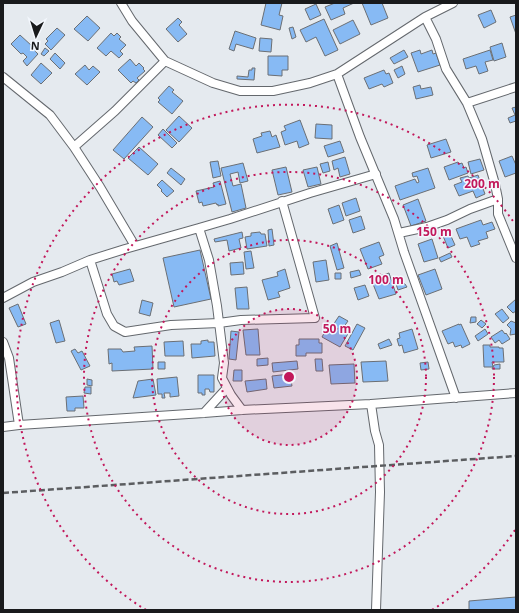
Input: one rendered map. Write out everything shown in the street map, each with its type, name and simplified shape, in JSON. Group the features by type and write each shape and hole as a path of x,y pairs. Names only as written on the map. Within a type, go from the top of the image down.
{"street":[{"path":"121,3 132,21 165,62 213,83 240,91 274,91 310,83 337,74 425,17 453,3"},
{"path":"425,17 436,39 446,69 467,104 482,139 494,179 498,199 498,214 516,258"},
{"path":"74,147 115,111 165,62"},
{"path":"337,74 398,233 456,398"},
{"path":"3,77 50,115 74,147 100,187 135,246"},
{"path":"467,104 516,87"},
{"path":"3,298 33,282 90,260 230,219 282,201 376,174"},
{"path":"398,233 447,220 470,209 498,199"},
{"path":"90,260 107,314 114,326 124,332 171,325 219,323 241,320 314,318 282,201"},
{"path":"199,228 209,260 219,323 224,363 222,378 231,395 242,410"},
{"path":"3,342 9,358 19,425"},
{"path":"204,413 227,388"},
{"path":"3,427 242,410 371,404 516,393"},
{"path":"371,404 375,431 379,445 380,492 376,610"}],"building":[{"path":"266,3 282,3 279,15 283,16 280,30 261,25"},
{"path":"335,3 354,3 343,8 345,14 331,20 325,7"},
{"path":"362,3 382,3 388,18 371,25"},
{"path":"316,4 321,15 310,20 305,9"},
{"path":"491,10 496,22 484,28 478,15"},
{"path":"516,15 516,34 510,17"},
{"path":"87,16 100,28 88,41 74,29"},
{"path":"178,18 182,22 179,25 187,34 178,42 166,29"},
{"path":"324,19 338,50 325,56 316,37 306,42 300,30"},
{"path":"353,20 360,34 340,44 333,30"},
{"path":"293,27 296,37 292,39 289,28"},
{"path":"57,28 65,35 51,50 45,44 48,41 46,39"},
{"path":"235,31 256,38 253,49 236,44 234,51 229,49"},
{"path":"111,33 114,36 117,33 121,37 119,39 126,45 120,51 123,54 119,58 111,51 106,56 97,48"},
{"path":"20,35 32,46 35,43 39,47 35,51 38,54 27,66 23,61 27,57 23,53 21,54 11,44"},
{"path":"260,38 272,39 271,52 259,51"},
{"path":"502,43 506,57 494,61 490,47"},
{"path":"45,48 49,51 44,56 41,54"},
{"path":"404,50 408,57 394,64 390,58"},
{"path":"420,50 421,54 432,50 433,54 436,53 440,65 418,72 411,53"},
{"path":"490,50 493,60 485,62 488,71 479,74 476,66 466,69 463,59"},
{"path":"55,53 65,63 60,69 50,59"},
{"path":"268,56 288,56 288,70 282,70 282,76 268,75"},
{"path":"130,59 136,66 139,63 145,71 137,78 139,80 136,83 133,81 131,83 118,70"},
{"path":"41,63 52,73 41,84 31,75"},
{"path":"85,65 89,70 93,66 100,72 87,85 75,74"},
{"path":"402,66 405,74 398,78 394,70"},
{"path":"252,68 255,68 254,80 237,79 237,76 248,77 249,70 252,70"},
{"path":"384,70 386,74 389,73 393,83 384,87 382,84 369,89 364,78"},
{"path":"420,85 421,89 431,87 433,95 416,99 413,87"},
{"path":"169,86 174,90 172,92 183,101 172,114 158,102 160,100 158,98"},
{"path":"516,107 516,121 510,123 508,118 515,115 512,108"},
{"path":"179,116 192,128 179,142 166,130"},
{"path":"142,117 153,127 124,159 113,150"},
{"path":"300,120 309,144 299,148 297,141 285,145 281,132 286,130 284,126"},
{"path":"316,124 332,125 332,139 315,138"},
{"path":"163,129 177,143 172,148 158,135"},
{"path":"270,131 272,137 276,135 280,147 257,153 253,139 262,136 261,133"},
{"path":"446,139 451,152 431,158 427,145"},
{"path":"340,141 344,152 328,157 324,146"},
{"path":"139,147 158,164 148,175 128,158"},
{"path":"512,156 516,165 516,173 505,177 499,161"},
{"path":"345,157 350,174 340,177 338,168 334,170 332,161"},
{"path":"480,159 484,170 471,174 468,162"},
{"path":"218,161 221,176 213,178 210,162"},
{"path":"328,162 330,171 323,173 320,164"},
{"path":"458,162 459,164 462,163 464,168 466,167 468,173 449,180 444,167"},
{"path":"243,163 248,181 240,183 238,172 230,174 233,186 241,184 246,208 232,212 221,168"},
{"path":"286,167 292,192 278,195 272,170"},
{"path":"317,167 321,184 308,187 303,170"},
{"path":"171,168 185,179 181,185 167,173"},
{"path":"428,168 435,188 400,200 395,186 415,179 417,183 419,182 417,176 413,177 412,173"},
{"path":"478,175 485,194 476,198 473,191 459,196 454,185 462,182 460,178 468,176 469,178"},
{"path":"162,180 174,191 167,197 157,185"},
{"path":"220,181 226,204 218,206 216,203 203,206 202,202 199,203 196,191 214,187 213,183"},
{"path":"356,198 360,211 346,216 342,203"},
{"path":"418,199 426,221 411,226 403,205"},
{"path":"339,205 344,220 333,224 328,209"},
{"path":"361,216 365,229 353,233 349,220"},
{"path":"481,220 483,225 492,222 495,229 486,232 488,238 478,241 480,244 471,247 467,237 460,239 456,229"},
{"path":"272,229 274,245 269,246 268,230"},
{"path":"242,232 243,238 239,239 241,248 229,251 227,240 215,242 214,239"},
{"path":"260,232 261,234 265,234 267,246 247,249 245,237 251,236 251,233"},
{"path":"450,234 455,245 448,248 443,236"},
{"path":"432,239 438,258 424,262 418,244"},
{"path":"379,242 384,255 379,257 382,264 368,269 360,249"},
{"path":"337,243 344,268 337,270 330,246"},
{"path":"200,250 211,299 174,307 163,258"},
{"path":"251,251 254,268 246,269 244,252"},
{"path":"450,253 452,257 441,262 439,258"},
{"path":"326,260 329,280 316,282 313,262"},
{"path":"243,262 244,274 231,275 230,263"},
{"path":"130,269 134,281 119,285 117,281 114,282 112,274"},
{"path":"285,269 290,288 278,292 280,297 268,300 262,280 278,276 277,272"},
{"path":"435,269 442,289 426,295 418,275"},
{"path":"359,270 361,275 351,278 350,272"},
{"path":"335,273 341,273 341,279 335,279"},
{"path":"389,273 396,294 379,299 371,279"},
{"path":"401,282 407,287 398,290 396,284"},
{"path":"365,285 369,296 358,300 354,288"},
{"path":"247,287 249,309 237,309 235,288"},
{"path":"516,299 516,311 513,313 507,307"},
{"path":"142,300 153,303 150,316 139,313"},
{"path":"18,304 26,324 18,327 9,308"},
{"path":"502,309 509,318 503,323 495,314"},
{"path":"339,316 348,321 343,328 349,332 340,347 322,337 328,326 331,328"},
{"path":"471,317 476,317 476,322 470,323"},
{"path":"59,320 65,341 56,343 50,323"},
{"path":"481,320 486,324 482,328 477,324"},
{"path":"511,321 516,323 516,334 510,335 511,329 507,325"},
{"path":"357,324 365,328 353,350 345,346"},
{"path":"461,324 470,344 462,348 461,345 455,347 453,342 448,344 442,331"},
{"path":"258,329 260,355 246,355 243,330"},
{"path":"412,329 418,349 404,353 402,345 399,346 397,339 400,338 399,333"},
{"path":"485,329 488,334 478,341 475,336"},
{"path":"502,330 510,339 502,344 499,340 495,343 491,337"},
{"path":"231,331 239,332 236,360 229,359"},
{"path":"299,339 319,339 319,343 322,343 322,353 306,353 306,356 296,356 296,345 299,345"},
{"path":"389,339 392,345 380,349 378,344"},
{"path":"208,340 208,342 214,342 215,356 192,358 191,344 201,344 201,341"},
{"path":"183,341 184,356 165,356 164,342"},
{"path":"483,345 503,348 504,362 492,362 493,367 484,367"},
{"path":"152,346 153,369 112,371 112,363 109,364 108,349 121,349 123,352 135,351 134,347"},
{"path":"75,349 78,353 82,351 90,366 81,370 71,351"},
{"path":"268,358 268,365 257,366 257,359"},
{"path":"315,359 322,359 323,371 316,371"},
{"path":"297,361 298,369 273,372 272,363"},
{"path":"386,361 388,381 363,382 361,362"},
{"path":"158,362 165,362 165,369 158,369"},
{"path":"428,362 429,369 421,370 420,363"},
{"path":"354,364 355,383 331,384 329,365"},
{"path":"500,364 500,369 492,369 494,365"},
{"path":"234,370 242,370 242,381 233,381"},
{"path":"290,374 292,386 274,388 272,376"},
{"path":"198,375 214,375 214,392 210,392 209,389 205,389 205,395 198,393"},
{"path":"177,377 179,396 170,397 170,393 164,393 165,398 162,398 162,394 158,394 157,379"},
{"path":"87,379 92,380 92,386 87,385"},
{"path":"153,379 156,395 133,398 138,381"},
{"path":"266,379 267,389 247,392 245,381"},
{"path":"85,387 91,387 91,394 84,393"},
{"path":"83,396 84,408 75,408 75,411 67,411 66,397"},
{"path":"516,597 516,610 469,610 469,601"}],"railway":[{"path":"3,493 516,456"}]}
